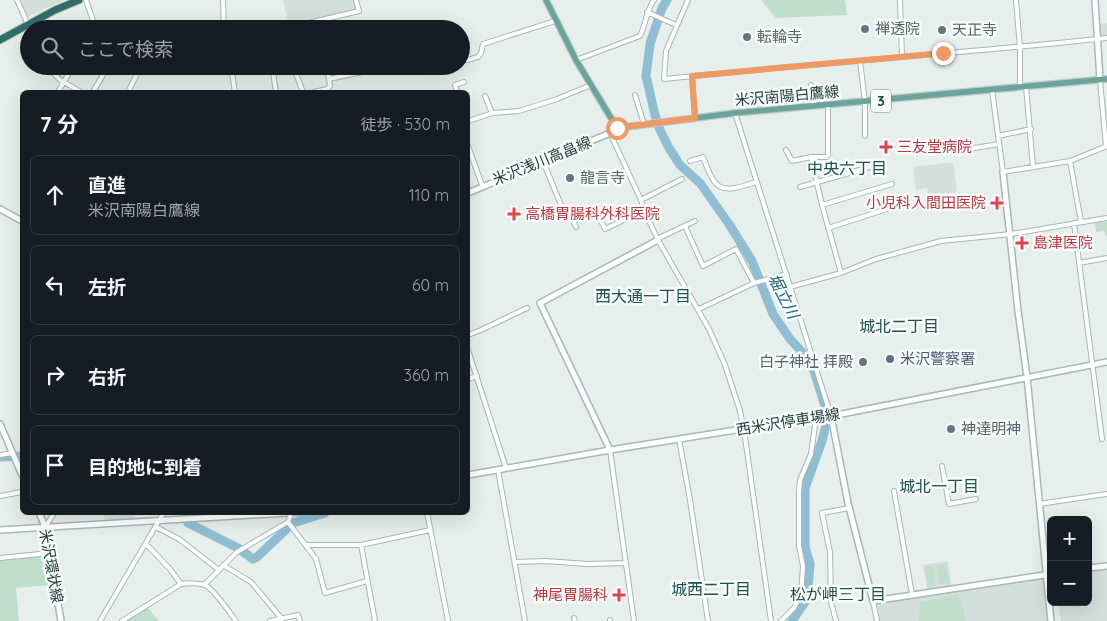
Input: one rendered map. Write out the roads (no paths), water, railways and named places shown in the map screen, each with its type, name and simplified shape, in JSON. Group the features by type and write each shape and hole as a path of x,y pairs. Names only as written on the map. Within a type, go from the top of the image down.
{"highway":[{"path":"41,20 79,0"},
{"path":"0,40 20,30"}],"main road":[{"path":"546,0 576,60 617,128"},
{"path":"1095,0 1100,80"},
{"name":"米沢南陽白鷹線","path":"617,128 735,113 1107,80"},
{"name":"米沢浅川高畠線","path":"470,192 610,133 617,128"},
{"path":"1003,172 1018,311 1028,377 1039,504 1047,566"},
{"path":"0,209 20,220"},
{"path":"610,450 540,303 658,240"},
{"name":"西米沢停車場線","path":"470,475 610,450 799,420 816,419 1107,362"},
{"path":"830,416 849,508 873,601 1047,574"},
{"path":"0,424 20,471"},
{"name":"米沢環状線","path":"40,515 46,527 61,621"},
{"path":"0,530 157,524 267,515"},
{"path":"1092,568 1107,566"},
{"path":"1050,606 1051,621"}],"street":[{"path":"17,0 26,20"},
{"path":"86,0 93,20"},
{"path":"223,0 224,20"},
{"path":"323,20 359,12 356,0"},
{"path":"688,0 666,51 664,79 1020,48 1107,38"},
{"path":"900,0 902,57"},
{"path":"1016,0 1023,87 1031,129 1034,167"},
{"path":"576,60 640,36 652,1"},
{"path":"648,13 676,25"},
{"path":"470,59 478,57 483,44 555,21"},
{"path":"860,61 865,102 865,136"},
{"path":"56,75 78,90"},
{"path":"59,90 68,75"},
{"path":"94,90 103,75"},
{"path":"129,90 136,75"},
{"path":"233,75 236,90"},
{"path":"273,75 276,90"},
{"path":"296,75 302,90"},
{"path":"323,90 330,86 328,75"},
{"path":"329,79 345,75"},
{"path":"692,76 695,118"},
{"path":"992,90 1003,172 1070,161 1107,146 1100,80"},
{"path":"457,90 455,85 464,82"},
{"path":"470,120 492,113 519,111 558,99 591,85"},
{"path":"811,85 814,106"},
{"path":"635,95 645,124"},
{"path":"485,96 492,113"},
{"path":"786,150 792,161 811,157 826,157 828,155 828,105"},
{"path":"735,113 830,416"},
{"path":"998,136 1031,129"},
{"path":"610,133 658,240 699,309 725,365 744,430 771,621"},
{"path":"968,149 999,144"},
{"path":"470,152 482,186"},
{"path":"690,160 703,156 711,179 720,188 734,190 756,182"},
{"path":"811,157 840,272"},
{"path":"543,160 563,210 569,212 576,227"},
{"path":"1070,161 1081,222"},
{"path":"800,187 870,167"},
{"path":"641,200 682,179"},
{"path":"822,205 892,184"},
{"path":"828,228 886,209"},
{"path":"596,211 604,230 644,210"},
{"path":"790,287 840,272 876,258 941,241 1010,234 1107,218"},
{"path":"658,240 695,220"},
{"path":"1074,222 1102,439"},
{"path":"685,226 703,266 736,249 754,283"},
{"path":"1079,263 1107,258"},
{"path":"699,309 754,283 787,274"},
{"path":"470,334 527,308"},
{"path":"470,356 506,468"},
{"path":"470,378 477,376"},
{"path":"781,621 794,608 801,594 803,566 799,538 800,480 811,454 816,419"},
{"path":"679,439 708,621"},
{"path":"610,450 634,621"},
{"path":"0,455 13,455"},
{"path":"942,466 948,504 976,499"},
{"path":"498,470 525,621"},
{"path":"894,491 912,594"},
{"path":"0,496 20,492"},
{"path":"1039,504 1107,494"},
{"path":"836,621 831,602 830,552 822,514 849,508"},
{"path":"46,527 53,515"},
{"path":"100,621 162,515"},
{"path":"204,585 237,552 288,522 291,515"},
{"path":"428,515 448,621"},
{"path":"288,522 316,559 325,592 367,581"},
{"path":"157,524 218,570"},
{"path":"307,545 361,545 430,530"},
{"path":"146,544 170,569 181,584"},
{"path":"361,545 375,621"},
{"path":"0,558 50,553"},
{"path":"515,562 545,561 588,564 625,562"},
{"path":"223,566 251,582 282,619"},
{"path":"122,621 181,584 188,583 204,585 236,621"},
{"path":"873,601 877,621"},
{"path":"270,621 298,615 300,621"}],"waterway":[{"name":"堀立川","path":"667,0 662,8 650,44 646,76 660,130 680,165 700,183 752,261 773,314 790,339 804,354 814,371 825,406 826,425 805,488 805,547 810,564 808,589 805,602 792,621"},
{"path":"0,457 20,456"},
{"path":"188,523 238,548 253,559 293,523 319,515"}],"place":[{"name":"禅透院","path":"865,29"},
{"name":"天正寺","path":"942,30"},
{"name":"転輪寺","path":"747,37"},
{"name":"三友堂病院","path":"886,147"},
{"name":"龍言寺","path":"570,178"},
{"name":"小児科入間田医院","path":"997,203"},
{"name":"高橋胃腸科外科医院","path":"514,214"},
{"name":"島津医院","path":"1022,243"},
{"name":"米沢警察署","path":"890,359"},
{"name":"白子神社 拝殿","path":"863,362"},
{"name":"神達明神","path":"951,429"},
{"name":"神尾胃腸科","path":"619,595"}],"district":[{"name":"中央六丁目","path":"847,168"},
{"name":"西大通一丁目","path":"643,296"},
{"name":"城北二丁目","path":"899,326"},
{"name":"城北一丁目","path":"939,486"},
{"name":"城西二丁目","path":"711,589"},
{"name":"松が岬三丁目","path":"838,594"}]}
